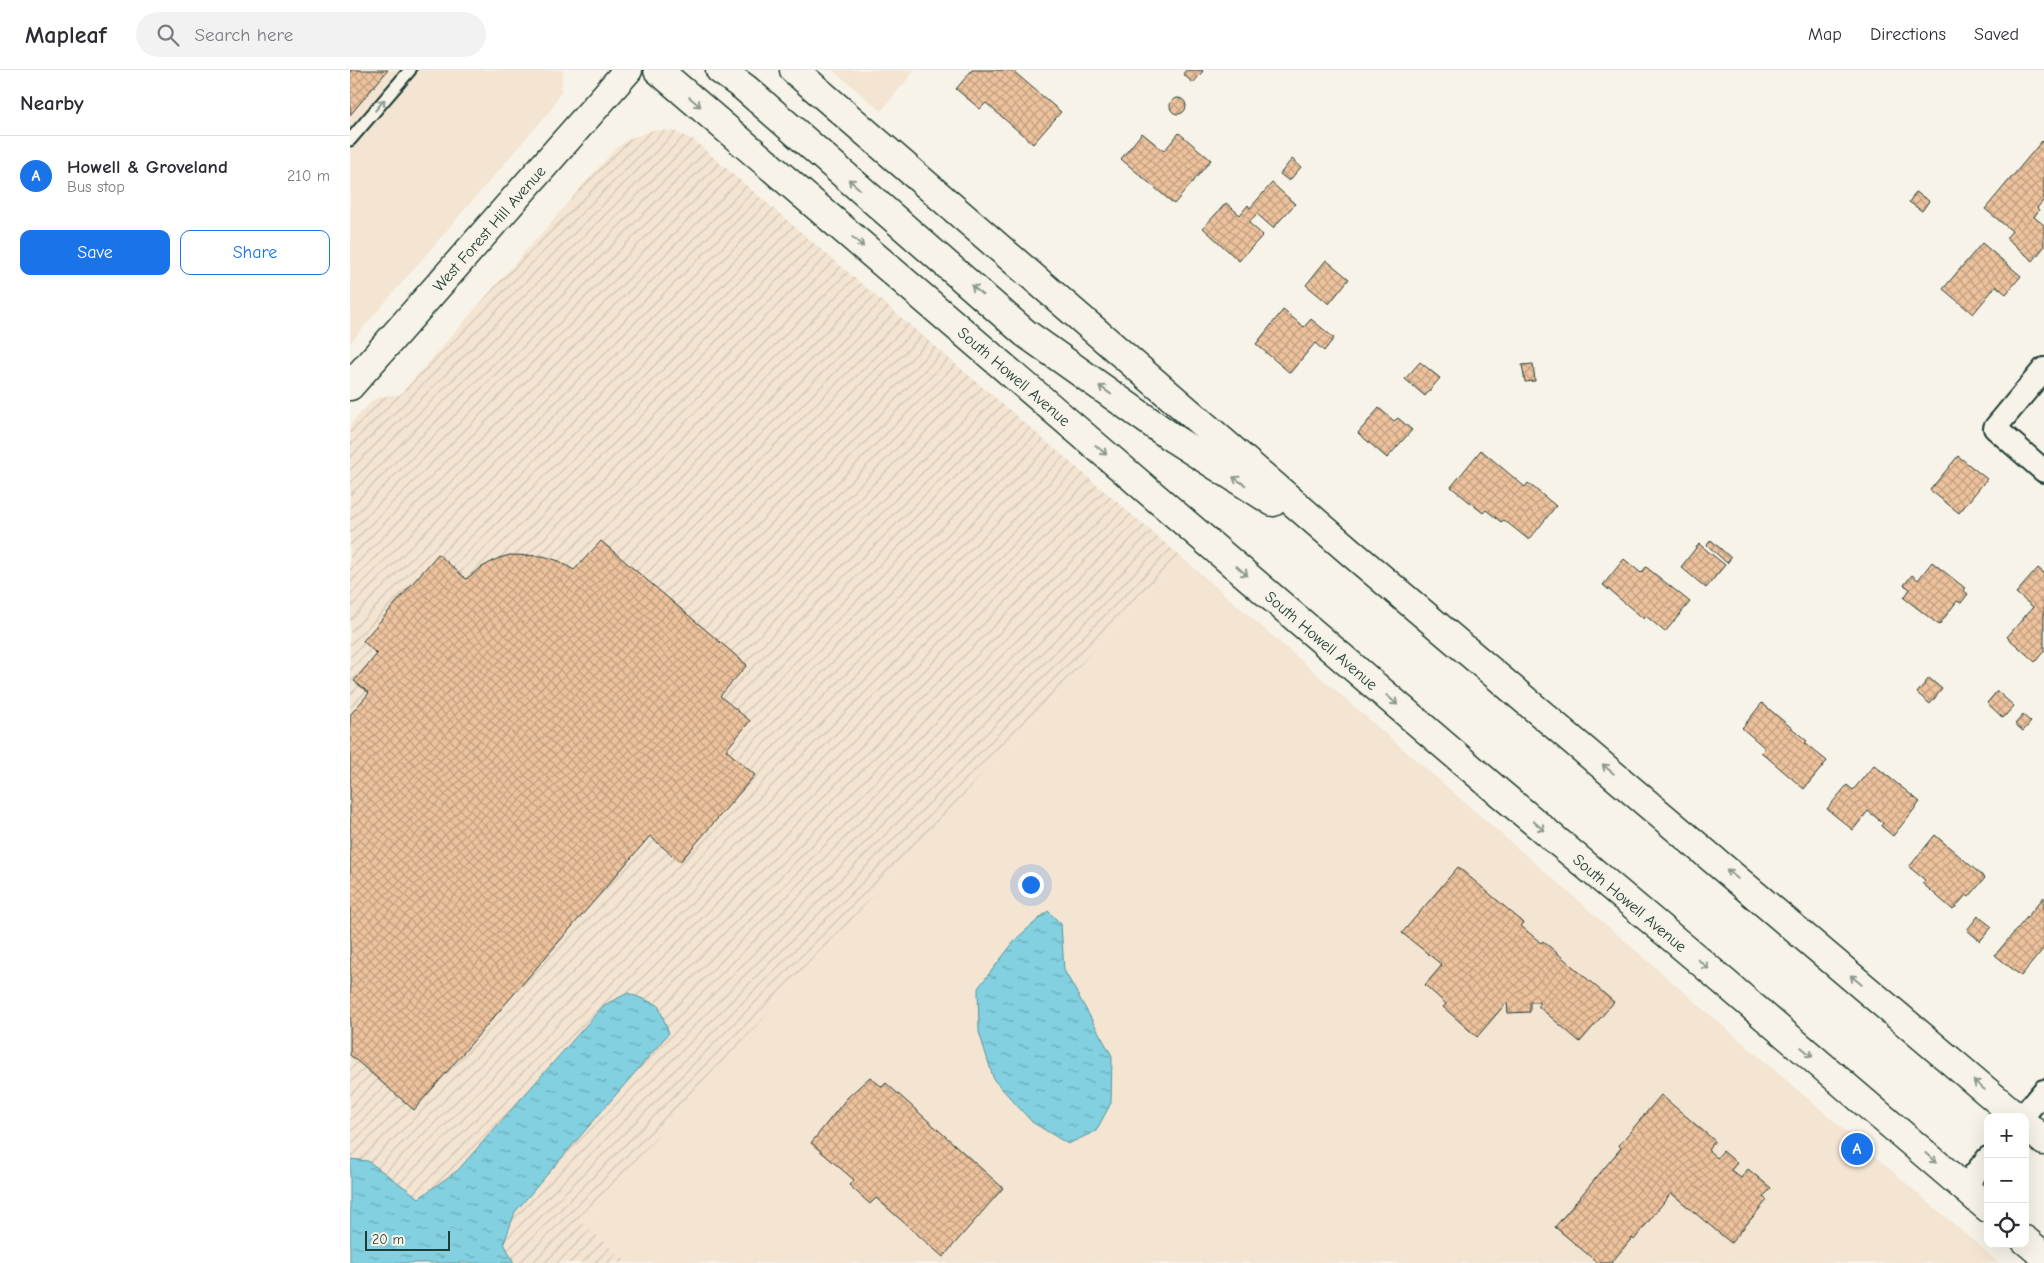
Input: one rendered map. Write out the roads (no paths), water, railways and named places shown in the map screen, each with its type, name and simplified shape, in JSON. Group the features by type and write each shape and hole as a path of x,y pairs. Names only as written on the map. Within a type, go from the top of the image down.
{"main road":[{"name":"West Forest Hill Avenue","path":"352,381 628,70"},
{"name":"South Howell Avenue","path":"658,70 1494,788 1696,957 1984,1204"},
{"path":"720,70 745,88 1025,333 1174,439 1354,555"},
{"path":"794,70 1354,555 2011,1113"},
{"path":"2029,1128 2044,1141"},
{"path":"2029,1243 2044,1256"}],"street":[{"path":"2044,369 1995,428 2044,471"},
{"path":"2025,1113 2044,1091"},
{"path":"1964,1187 1984,1163"}],"lane":[{"path":"350,140 410,70"}],"water":[{"path":"1048,911 1061,924 1064,970 1112,1056 1111,1103 1096,1131 1068,1144 1032,1122 994,1080 979,1032 978,988 1017,938"},
{"path":"628,993 658,1005 669,1033 515,1212 504,1243 514,1263 350,1263 350,1159 368,1161 419,1198 458,1170 604,1005"}],"place":[{"name":"Howell & Groveland","path":"1857,1149"}]}
